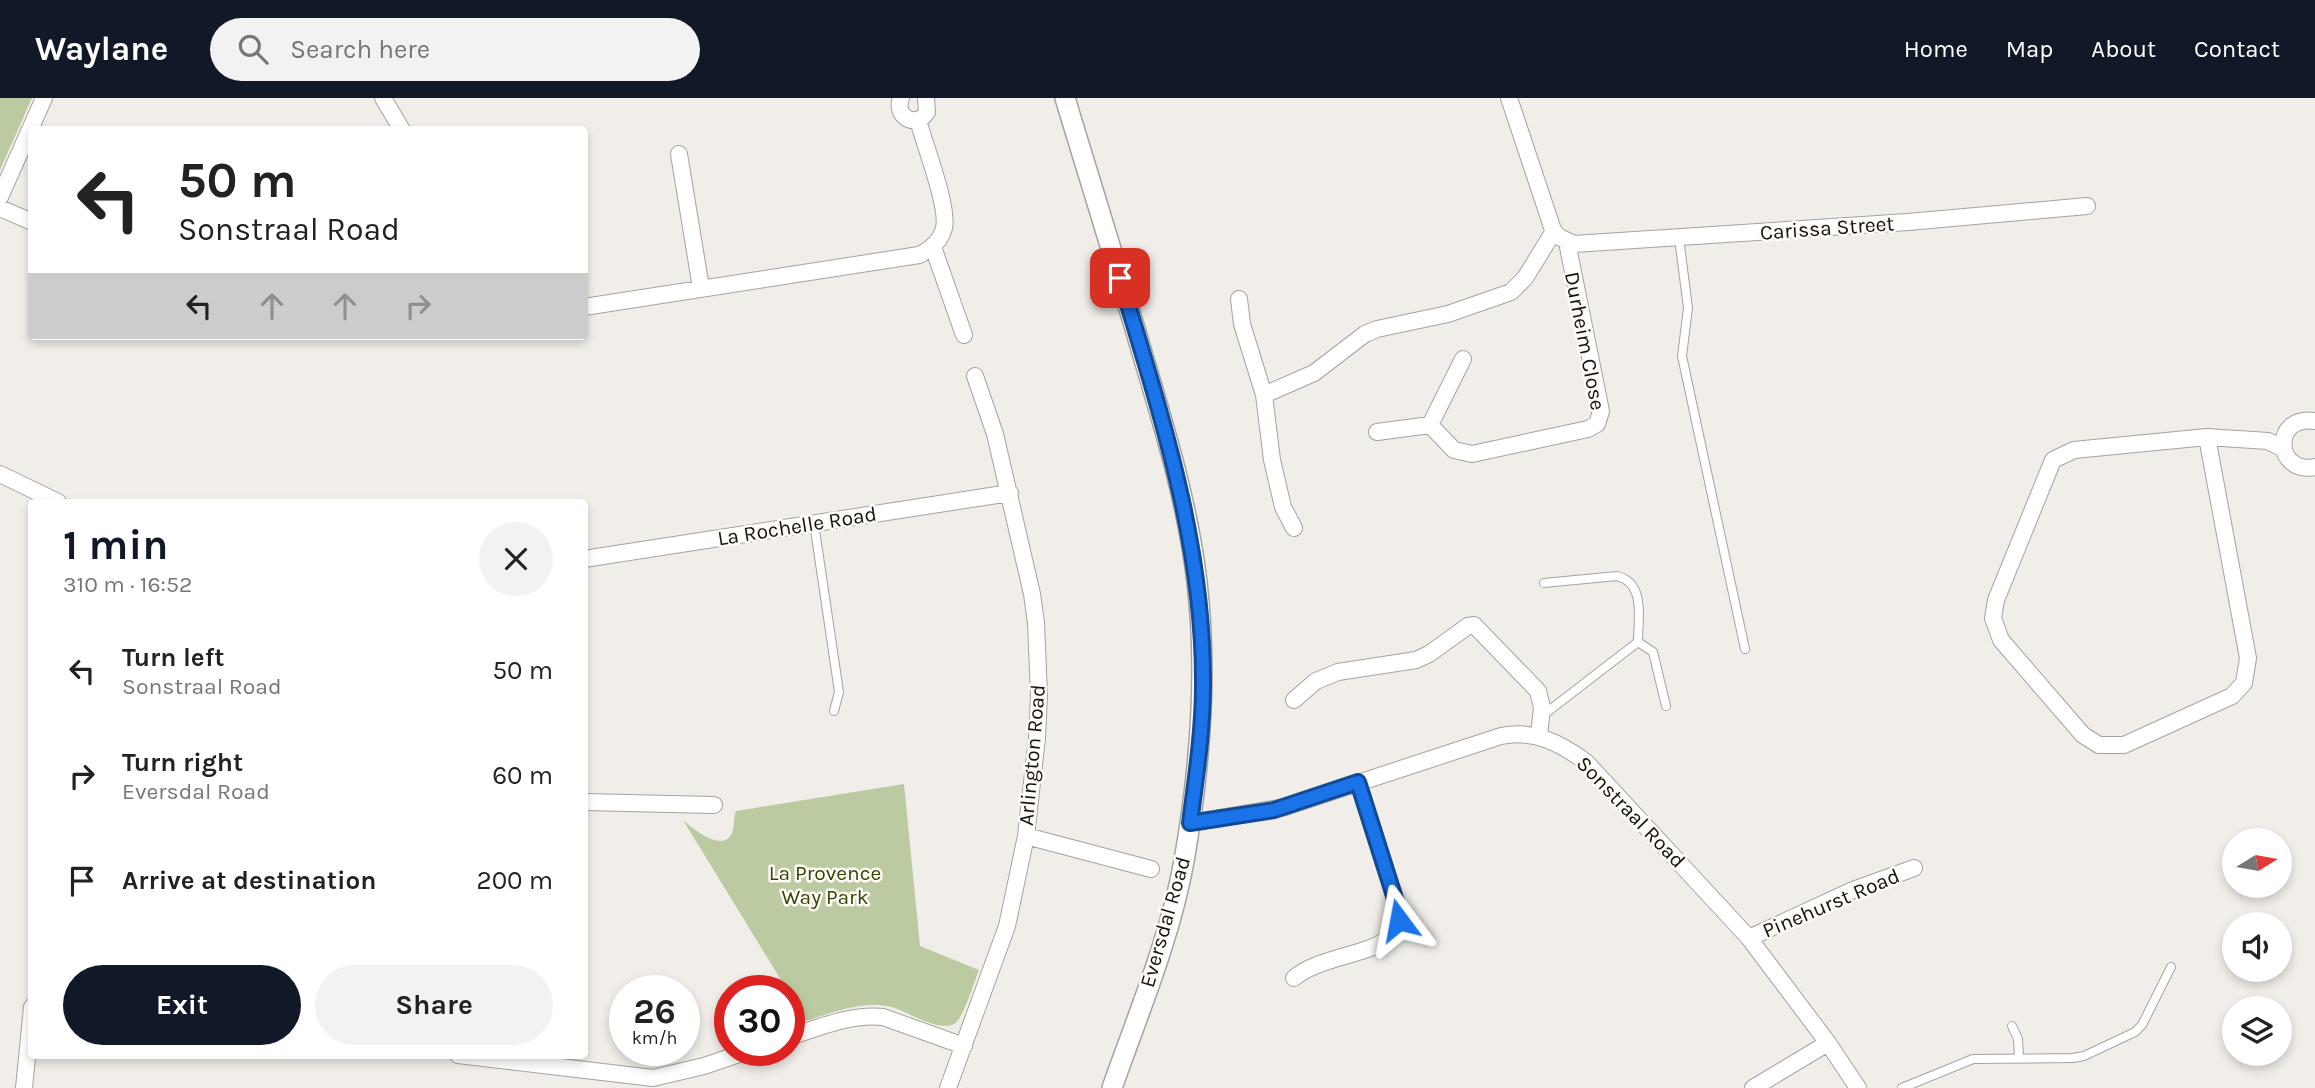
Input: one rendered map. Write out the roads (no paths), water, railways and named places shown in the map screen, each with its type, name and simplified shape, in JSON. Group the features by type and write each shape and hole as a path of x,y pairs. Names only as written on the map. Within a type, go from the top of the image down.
{"street":[{"path":"32,126 44,98"},
{"path":"383,98 400,126"},
{"path":"901,98 899,105 902,115 911,121 918,120 928,111 931,99"},
{"name":"Eversdal Road","path":"1065,98 1169,446 1189,526 1197,583 1203,684 1202,725 1190,823 1172,909 1112,1088"},
{"path":"1264,395 1314,373 1365,334 1464,309 1511,292 1560,237 1509,98"},
{"path":"588,306 919,255 933,247 944,229 944,211 918,120"},
{"path":"0,197 28,134"},
{"path":"680,154 701,288"},
{"name":"Carissa Street","path":"1560,237 1587,244 1908,222 2087,206"},
{"path":"0,208 28,220"},
{"name":"Durheim Close","path":"1430,425 1454,450 1472,454 1588,429 1597,424 1601,411 1560,237"},
{"path":"933,247 964,335"},
{"path":"1239,299 1242,324 1264,395 1272,460 1283,507 1294,528"},
{"path":"1377,432 1430,425 1463,359"},
{"name":"Arlington Road","path":"948,1088 1007,926 1026,836 1038,717 1036,623 1010,493 995,434 975,376"},
{"path":"2314,468 2297,466 2290,461 2284,449 2285,435 2290,427 2305,419 2315,421"},
{"path":"2207,437 2248,658 2244,683 2232,696 2124,745 2099,745 2083,735 2001,640 1993,618 1996,600 2053,460 2074,450 2207,437 2268,441 2284,449"},
{"path":"0,474 52,499"},
{"name":"La Rochelle Road","path":"588,558 1010,493"},
{"path":"1294,700 1316,681 1338,672 1416,660 1429,654 1468,625 1474,625 1538,691 1542,707 1539,736"},
{"name":"Sonstraal Road","path":"1190,823 1274,810 1512,733 1539,736 1559,744 1586,762 1749,938 1828,1043 1858,1088"},
{"path":"1294,978 1315,965 1378,944 1391,936 1398,926 1397,905 1358,782"},
{"path":"588,802 714,805"},
{"path":"1026,836 1152,869"},
{"name":"Pinehurst Road","path":"1749,938 1853,890 1914,868"},
{"path":"805,1032 853,1017 883,1017 964,1046"},
{"path":"1753,1088 1828,1043"},
{"path":"24,1088 28,1047"},
{"path":"522,1059 653,1078 714,1063"}],"lane":[{"path":"1679,238 1688,307 1682,356 1745,649"},
{"path":"814,523 839,692 834,711"},
{"path":"1544,583 1613,577 1626,579 1637,594 1638,642"},
{"path":"1638,642 1653,652 1666,706"},
{"path":"1542,716 1638,642"},
{"path":"1902,1088 1973,1059 2084,1056 2135,1032 2142,1025 2171,967"},
{"path":"2012,1026 2018,1039 2019,1057"}],"park label":[{"name":"La Provence Way Park","path":"825,885"}]}
